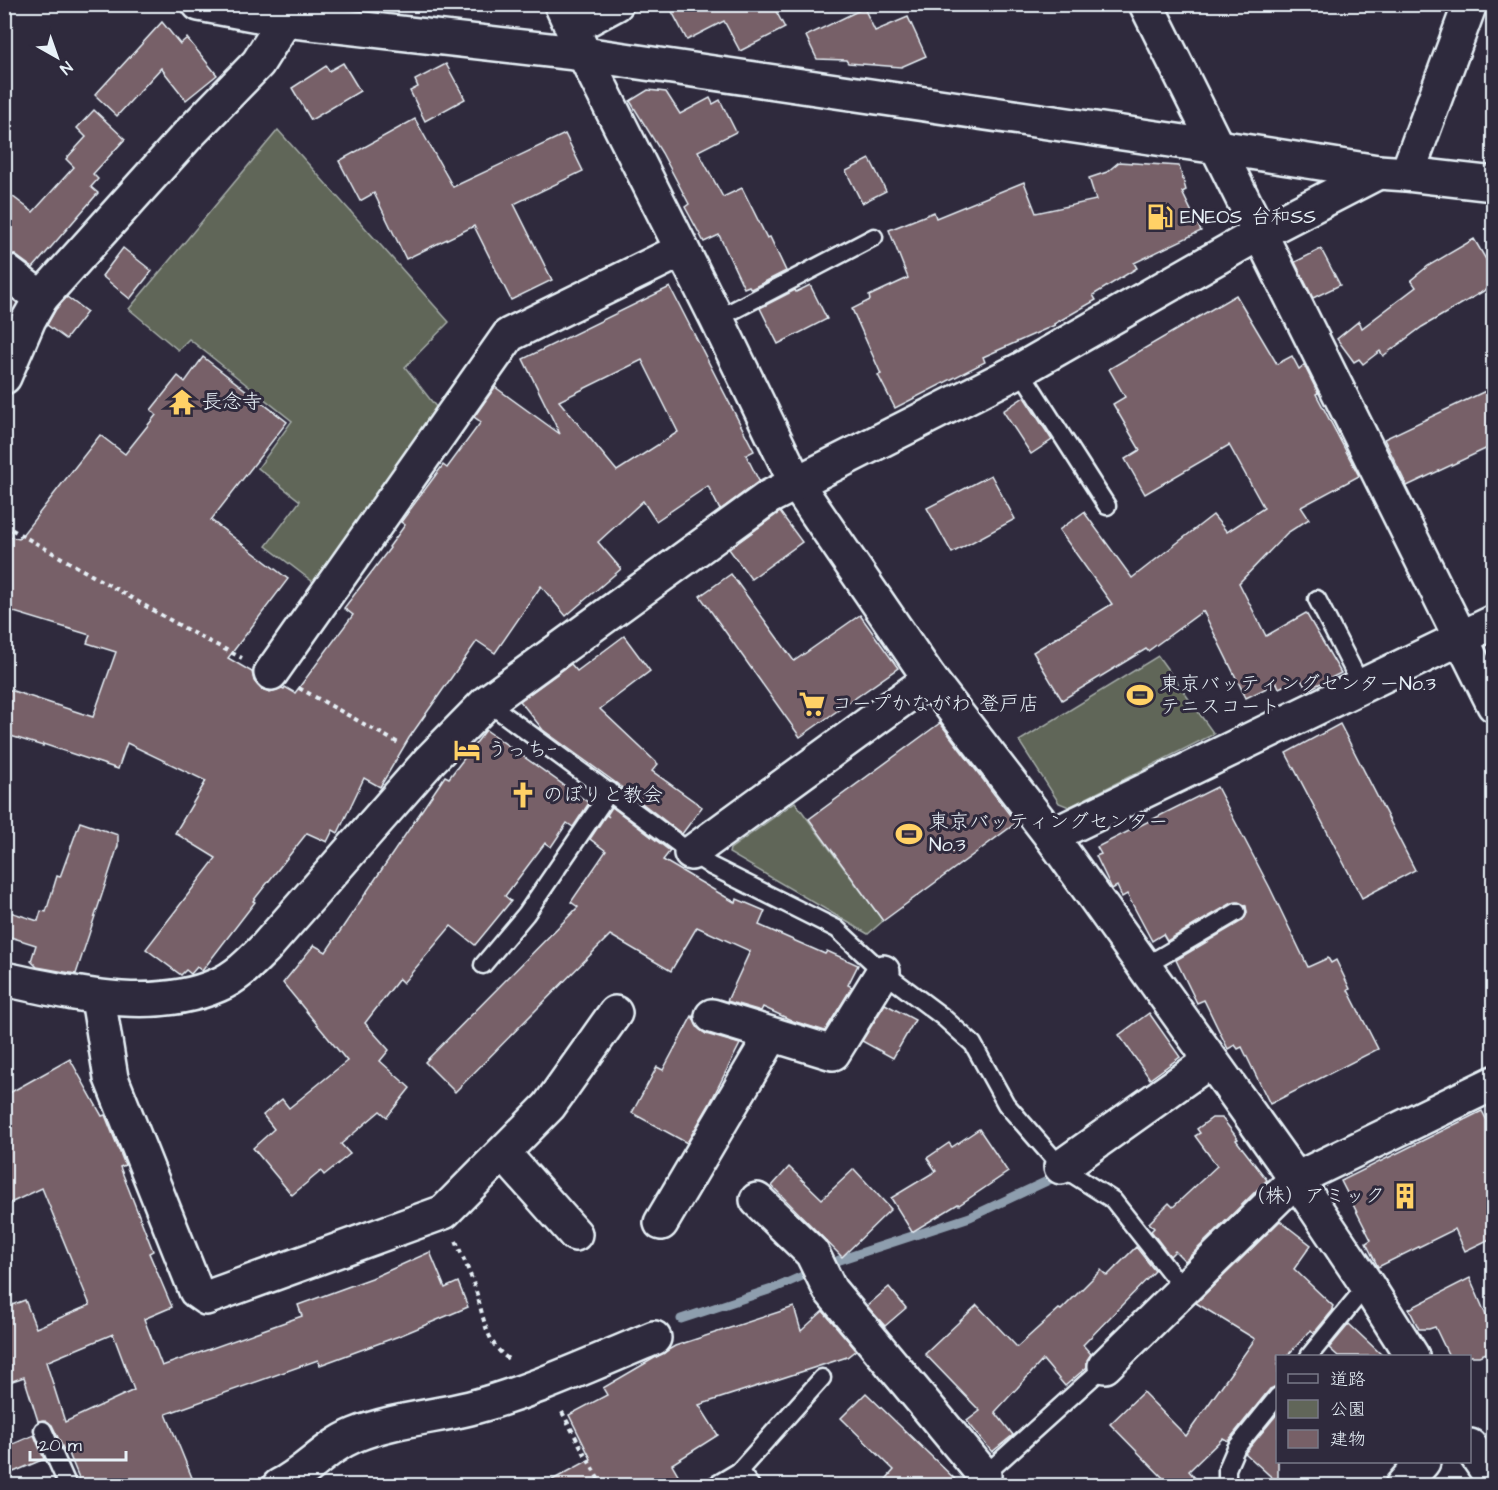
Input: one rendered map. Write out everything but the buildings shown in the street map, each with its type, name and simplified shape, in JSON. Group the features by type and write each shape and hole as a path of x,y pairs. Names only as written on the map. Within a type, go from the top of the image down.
{"street":[{"path":"199,4 285,20 573,29 1218,147 1393,173 1494,184"},
{"path":"573,29 616,4"},
{"path":"1146,4 1494,705"},
{"path":"4,979 98,998 163,998 189,995 220,984 248,966 430,760 487,702 769,497 1020,370 1260,233 1393,173 1470,4"},
{"path":"4,377 29,319 41,298 186,137 258,63 285,20"},
{"path":"573,29 796,483 930,679 1051,836 1296,1179 1411,1355"},
{"path":"271,673 509,335 682,250"},
{"path":"4,270 41,298"},
{"path":"1051,836 1494,622"},
{"path":"691,853 930,679"},
{"path":"712,1016 833,1053 883,972"},
{"path":"98,998 111,1078 196,1291 206,1298 444,1212 549,1106 615,1013"},
{"path":"661,1222 772,1035"},
{"path":"1061,1167 1210,1061"},
{"path":"1105,1366 1296,1179 1494,1083"},
{"path":"503,1153 575,1234"},
{"path":"757,1200 812,1253 830,1290 978,1480"},
{"path":"279,1485 295,1478 328,1450 355,1435 389,1425 471,1408 547,1383 654,1338"},
{"path":"1471,1447 1494,1481"},
{"path":"1402,1485 1421,1463"}],"lane":[{"path":"717,319 874,237"},
{"path":"1020,370 1107,507"},
{"path":"1317,599 1362,687"},
{"path":"487,702 711,866 837,929 883,972 944,1017 973,1044 1006,1104 1061,1167 1113,1200 1184,1290"},
{"path":"483,965 526,914 610,791"},
{"path":"1145,966 1237,912"},
{"path":"1310,1355 1367,1285"},
{"path":"978,1480 1105,1366"},
{"path":"714,1485 739,1471 822,1378"},
{"path":"1227,1485 1227,1469 1236,1448 1276,1398"},
{"path":"43,1430 68,1485"},
{"path":"739,1471 751,1485"}],"path":[{"path":"4,525 191,632 430,760"},
{"path":"444,1212 475,1288 480,1311 492,1344 505,1357 547,1383 602,1485"}],"shaded area":[{"path":"5,284 24,299 5,350"}],"green space":[{"path":"278,130 449,322 405,367 440,412 317,585 266,546 300,501 258,468 292,421 189,339 178,350 129,309"},
{"name":"東京バッティングセンターNo.3 テニスコート","path":"1158,656 1214,734 1069,807 1059,803 1019,741"},
{"path":"795,802 883,921 868,934 729,853 730,849"}],"waterway":[{"path":"681,1319 775,1288 839,1260 970,1217 1060,1175"}],"place":[{"name":"ENEOS 台和SS","path":"1160,217"},
{"name":"長念寺","path":"182,402"},
{"name":"東京バッティングセンターNo.3 テニスコート","path":"1140,695"},
{"name":"コープかながわ 登戸店","path":"812,704"},
{"name":"うっちｰ","path":"467,750"},
{"name":"のぼりと教会","path":"523,795"},
{"name":"東京バッティングセンター No.3","path":"909,834"},
{"name":"（株）アミック","path":"1405,1196"}]}
